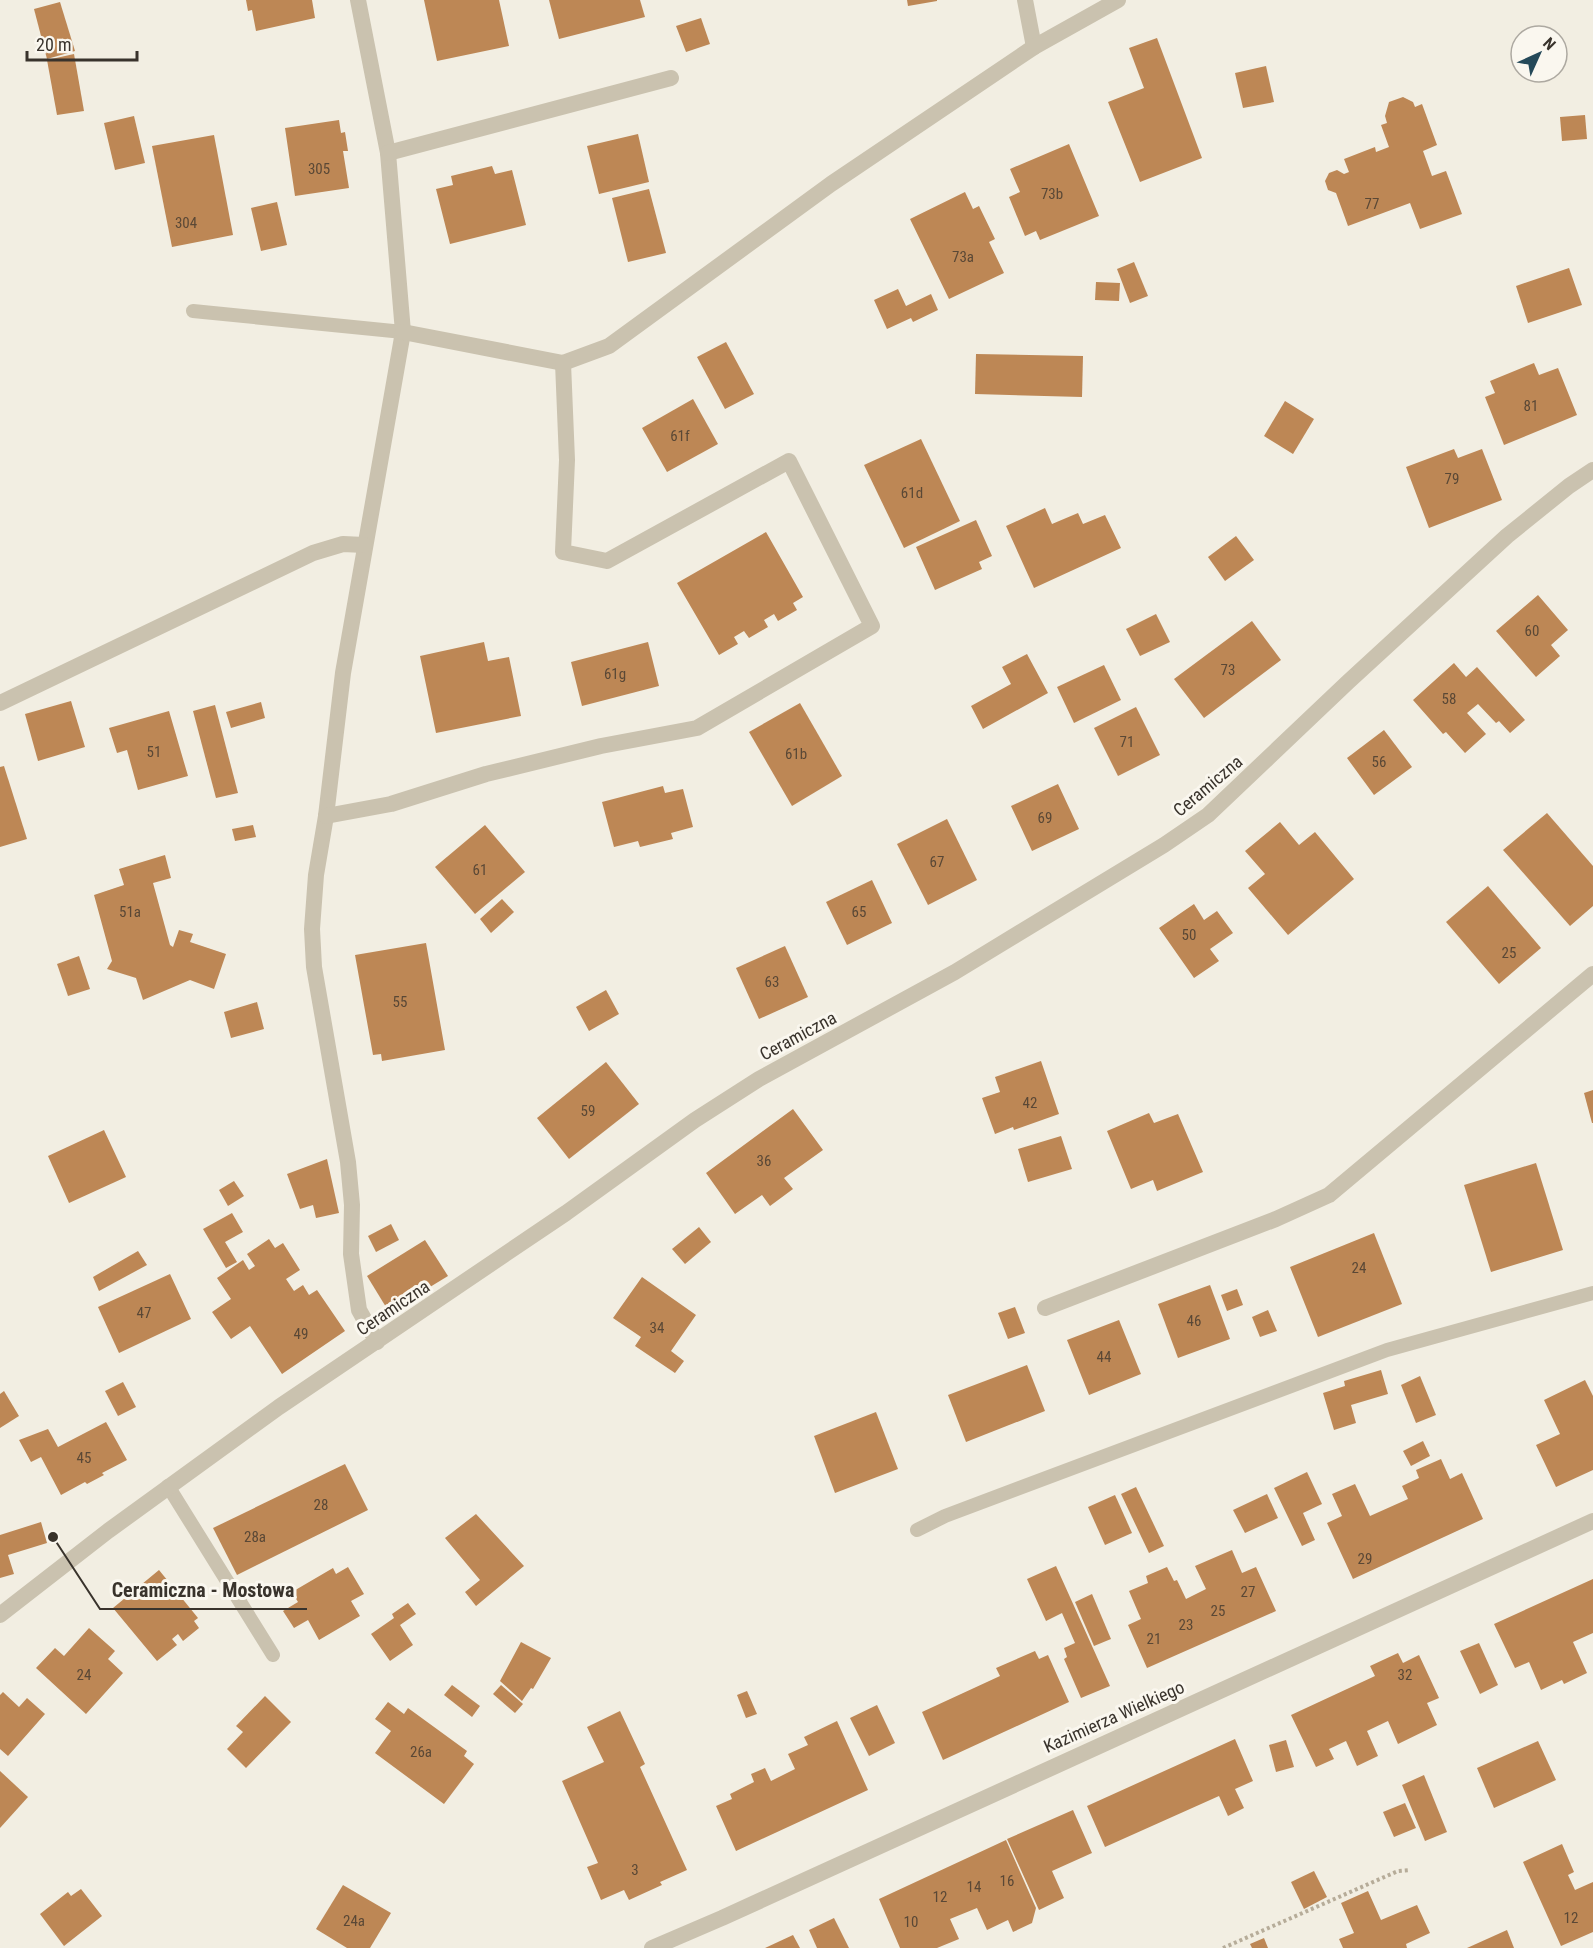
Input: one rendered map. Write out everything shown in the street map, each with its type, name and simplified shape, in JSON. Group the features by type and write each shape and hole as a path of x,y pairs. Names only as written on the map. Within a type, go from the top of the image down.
{"street":[{"path":"358,0 388,153 403,332 343,673 326,816 316,876 312,929 314,967 348,1162 352,1205 351,1254 359,1310 377,1342"},
{"path":"1025,0 1034,47"},
{"path":"403,332 563,363 609,346 831,184 1034,47 1118,0"},
{"path":"388,153 671,78"},
{"path":"326,816 391,804 497,771 601,746 697,728 872,626 789,461 608,561 563,552 567,460 563,363"},
{"name":"Ceramiczna","path":"0,1615 168,1486 279,1407 566,1213 695,1120 759,1079 955,972 1164,845 1208,815 1507,536 1569,486 1593,470"},
{"path":"0,703 314,553 343,544 364,545"},
{"path":"1045,1308 1276,1219 1329,1195 1593,974"},
{"name":"Kazimierza Wielkiego","path":"652,1948 1593,1521"}],"lane":[{"path":"193,311 403,332"},
{"path":"917,1530 966,1508 1387,1350 1593,1293"},
{"path":"168,1486 273,1655"}],"path":[{"path":"1223,1948 1398,1871 1410,1870"}],"building":[{"path":"246,0 312,0 315,18 256,31 252,10 248,11"},
{"path":"424,0 499,0 509,46 437,61"},
{"path":"549,0 640,0 645,17 559,39"},
{"path":"907,0 937,0 937,1 908,6"},
{"path":"60,2 75,51 47,59 34,9"},
{"path":"701,18 710,44 686,52 676,26"},
{"path":"1157,38 1202,158 1140,182 1108,102 1144,88 1129,48"},
{"path":"74,54 84,111 57,115 47,60"},
{"path":"1266,66 1274,102 1243,108 1235,73"},
{"path":"1403,97 1413,102 1415,107 1422,104 1437,145 1423,151 1432,176 1446,171 1462,214 1420,229 1410,203 1348,226 1336,193 1328,190 1325,181 1329,173 1337,170 1344,174 1349,172 1344,159 1375,147 1376,152 1389,147 1381,125 1387,123 1385,116 1389,102"},
{"path":"1585,115 1587,139 1562,141 1560,117"},
{"path":"134,116 145,163 115,170 104,123"},
{"path":"339,120 341,133 345,132 348,151 343,151 349,188 295,196 285,128"},
{"path":"638,134 649,182 599,194 587,146"},
{"path":"214,135 233,235 172,247 152,146"},
{"path":"1069,144 1099,216 1040,240 1036,231 1025,236 1009,197 1020,192 1010,169"},
{"path":"492,166 495,174 512,170 526,225 450,244 436,189 453,185 451,176"},
{"path":"649,189 666,253 628,262 612,198"},
{"path":"965,192 973,209 979,206 995,239 989,242 1004,273 949,299 910,219"},
{"path":"277,202 287,245 261,251 251,208"},
{"path":"1134,262 1148,296 1130,303 1117,269"},
{"path":"1569,268 1582,305 1528,323 1516,286"},
{"path":"1096,282 1120,283 1119,301 1095,300"},
{"path":"898,289 906,306 931,294 938,310 913,322 911,318 887,329 874,300"},
{"path":"726,342 754,394 725,409 697,357"},
{"path":"976,354 1083,356 1082,397 975,394"},
{"path":"1534,363 1539,375 1558,368 1577,415 1504,445 1485,397 1495,393 1490,381"},
{"path":"693,399 718,444 667,472 642,428"},
{"path":"1285,401 1314,419 1293,454 1264,436"},
{"path":"921,439 960,521 904,548 864,465"},
{"path":"1454,449 1458,458 1482,449 1502,500 1429,528 1406,467"},
{"path":"1045,508 1052,524 1078,513 1083,524 1105,515 1121,548 1034,588 1006,526"},
{"path":"976,520 992,556 979,562 982,569 935,590 916,547"},
{"path":"766,532 803,597 793,603 797,610 778,621 774,614 764,620 768,627 749,638 744,631 734,637 738,644 719,655 677,583"},
{"path":"1236,536 1254,560 1225,581 1208,557"},
{"path":"1538,595 1568,630 1551,645 1560,656 1536,677 1496,631"},
{"path":"1156,614 1170,642 1140,656 1126,629"},
{"path":"1252,621 1281,660 1204,718 1174,679"},
{"path":"484,642 488,661 509,657 521,716 436,733 420,656"},
{"path":"648,642 659,686 582,706 571,662"},
{"path":"1027,654 1048,693 983,729 971,706 1011,684 1002,667"},
{"path":"1454,663 1466,677 1477,667 1525,720 1510,733 1499,721 1496,723 1478,704 1467,713 1486,734 1465,753 1446,732 1443,734 1413,700"},
{"path":"1104,665 1121,700 1074,723 1057,687"},
{"path":"71,701 85,747 38,761 25,714"},
{"path":"261,702 265,718 231,728 226,712"},
{"path":"800,703 842,776 792,806 749,732"},
{"path":"215,705 238,793 216,798 193,711"},
{"path":"1136,707 1160,755 1118,776 1094,728"},
{"path":"169,711 188,776 138,790 127,750 117,753 109,728"},
{"path":"1384,730 1412,767 1374,795 1347,758"},
{"path":"4,766 27,839 0,847 0,767"},
{"path":"1058,784 1079,829 1032,851 1011,806"},
{"path":"663,786 665,793 683,789 693,827 671,833 673,839 640,847 638,841 614,847 602,802"},
{"path":"1547,813 1593,866 1593,906 1570,926 1503,850"},
{"path":"947,819 977,880 928,905 897,844"},
{"path":"1280,822 1299,845 1315,832 1354,879 1288,935 1248,888 1265,874 1245,851"},
{"path":"253,825 256,837 235,841 232,829"},
{"path":"485,825 525,872 475,914 435,867"},
{"path":"165,855 171,878 153,883 170,945 173,947 179,930 193,934 190,942 226,954 214,989 190,980 143,1000 136,978 107,969 112,961 94,895 124,885 119,869"},
{"path":"872,880 892,923 847,945 826,902"},
{"path":"1488,886 1541,948 1499,984 1446,922"},
{"path":"502,899 514,912 491,933 480,919"},
{"path":"1194,904 1204,920 1217,911 1233,933 1210,949 1219,961 1194,978 1159,928"},
{"path":"426,943 445,1050 382,1061 381,1054 373,1055 355,955"},
{"path":"785,946 808,997 759,1019 736,968"},
{"path":"79,956 90,989 68,996 57,964"},
{"path":"606,990 619,1014 589,1031 576,1007"},
{"path":"257,1002 264,1029 231,1038 224,1012"},
{"path":"1041,1061 1059,1114 1014,1130 1013,1127 995,1134 982,1098 1000,1092 995,1077"},
{"path":"606,1062 639,1104 569,1159 537,1118"},
{"path":"1593,1090 1593,1123 1592,1123 1584,1093"},
{"path":"793,1109 823,1150 784,1178 793,1189 770,1206 762,1195 735,1214 706,1173"},
{"path":"1149,1113 1154,1123 1178,1114 1203,1172 1157,1191 1153,1180 1131,1189 1107,1131"},
{"path":"104,1130 126,1177 69,1203 48,1156"},
{"path":"1061,1136 1072,1169 1028,1182 1018,1149"},
{"path":"327,1159 339,1213 316,1218 313,1205 300,1209 287,1174"},
{"path":"1536,1163 1563,1250 1491,1272 1464,1185"},
{"path":"234,1181 244,1196 228,1206 219,1190"},
{"path":"232,1213 243,1232 225,1242 237,1262 226,1268 203,1229"},
{"path":"391,1224 399,1240 376,1252 368,1236"},
{"path":"699,1227 711,1242 685,1264 672,1249"},
{"path":"1374,1233 1402,1304 1318,1337 1290,1267"},
{"path":"269,1239 275,1248 283,1243 300,1270 286,1279 294,1291 303,1285 309,1295 317,1290 345,1331 282,1374 250,1326 231,1339 212,1312 231,1299 217,1278 243,1260 249,1270 255,1266 247,1254"},
{"path":"425,1240 448,1276 389,1312 367,1276"},
{"path":"138,1251 147,1265 99,1291 93,1277"},
{"path":"170,1274 191,1319 119,1353 98,1307"},
{"path":"642,1277 696,1315 671,1351 684,1361 675,1373 635,1346 641,1337 613,1318"},
{"path":"1210,1285 1230,1339 1178,1358 1158,1304"},
{"path":"1237,1289 1243,1305 1227,1311 1221,1295"},
{"path":"1015,1307 1025,1333 1008,1339 998,1313"},
{"path":"1268,1310 1277,1331 1260,1337 1252,1317"},
{"path":"1119,1320 1141,1374 1089,1395 1067,1340"},
{"path":"1027,1365 1045,1411 966,1442 948,1395"},
{"path":"1381,1370 1388,1394 1351,1405 1356,1423 1334,1430 1323,1393 1345,1386 1344,1381"},
{"path":"1420,1376 1436,1415 1416,1423 1401,1385"},
{"path":"1585,1380 1593,1396 1593,1470 1556,1487 1536,1445 1560,1434 1544,1400"},
{"path":"123,1382 136,1407 118,1416 105,1391"},
{"path":"4,1391 19,1416 0,1428 0,1394"},
{"path":"876,1412 898,1469 835,1493 814,1436"},
{"path":"106,1422 127,1460 102,1473 104,1475 61,1495 41,1457 31,1462 19,1440 48,1429 58,1447"},
{"path":"1423,1441 1430,1456 1411,1466 1403,1451"},
{"path":"1441,1459 1450,1479 1462,1473 1483,1519 1353,1579 1327,1523 1342,1516 1332,1494 1355,1484 1370,1516 1408,1499 1402,1486 1419,1478 1416,1470"},
{"path":"345,1464 368,1510 237,1575 213,1528"},
{"path":"1307,1472 1322,1504 1303,1513 1315,1540 1302,1546 1274,1488"},
{"path":"1136,1487 1164,1546 1149,1553 1121,1494"},
{"path":"1267,1494 1278,1518 1245,1533 1233,1510"},
{"path":"1115,1495 1132,1533 1105,1545 1088,1507"},
{"path":"476,1514 524,1566 476,1606 465,1592 480,1580 445,1538"},
{"path":"41,1522 47,1543 8,1555 14,1574 0,1578 0,1535"},
{"path":"1232,1550 1242,1573 1256,1567 1276,1611 1147,1668 1128,1625 1141,1619 1129,1591 1148,1583 1146,1576 1167,1567 1174,1581 1177,1580 1186,1599 1206,1589 1195,1566"},
{"path":"1056,1566 1110,1686 1081,1698 1064,1659 1067,1657 1064,1648 1075,1643 1062,1613 1046,1621 1027,1579"},
{"path":"348,1567 364,1594 351,1601 360,1616 319,1640 308,1620 294,1628 283,1611 298,1602 292,1592 333,1568 336,1574"},
{"path":"159,1570 198,1618 194,1621 199,1628 183,1641 178,1634 172,1639 177,1645 157,1661 113,1608"},
{"path":"1593,1579 1593,1633 1573,1642 1587,1673 1564,1684 1562,1680 1541,1690 1529,1662 1515,1668 1494,1624"},
{"path":"1092,1594 1111,1639 1094,1646 1075,1602"},
{"path":"408,1603 416,1614 400,1625 413,1645 390,1661 371,1634 394,1618 392,1614"},
{"path":"89,1628 115,1651 108,1659 123,1673 86,1714 36,1668 55,1648 64,1656"},
{"path":"521,1642 551,1658 533,1689 531,1688 522,1701 500,1681"},
{"path":"1479,1643 1498,1685 1480,1694 1460,1651"},
{"path":"1035,1651 1039,1659 1048,1655 1069,1702 943,1760 922,1712 1000,1676 996,1668"},
{"path":"1398,1653 1403,1663 1419,1655 1439,1698 1427,1703 1437,1725 1398,1744 1388,1721 1367,1731 1378,1756 1357,1766 1346,1741 1329,1749 1334,1759 1316,1767 1291,1715 1375,1676 1370,1666"},
{"path":"452,1685 480,1706 472,1717 444,1695"},
{"path":"501,1685 523,1704 515,1713 493,1694"},
{"path":"747,1691 757,1714 746,1718 737,1695"},
{"path":"3,1692 19,1707 27,1698 45,1714 8,1756 0,1749 0,1695"},
{"path":"265,1696 291,1722 246,1768 227,1749 243,1732 236,1726"},
{"path":"388,1702 404,1714 408,1708 467,1751 464,1756 474,1764 444,1804 375,1753 391,1731 375,1719"},
{"path":"877,1705 895,1743 869,1756 850,1718"},
{"path":"620,1711 645,1764 640,1767 687,1870 660,1882 662,1885 629,1900 624,1890 601,1900 587,1867 598,1863 562,1781 604,1762 587,1727"},
{"path":"837,1721 868,1790 736,1851 716,1806 732,1799 730,1794 754,1782 751,1774 765,1768 771,1781 795,1769 788,1754 808,1745 804,1737"},
{"path":"1235,1739 1253,1781 1235,1789 1244,1808 1228,1816 1219,1796 1105,1847 1087,1806"},
{"path":"1286,1740 1294,1767 1276,1772 1269,1745"},
{"path":"1538,1741 1556,1780 1494,1808 1477,1768"},
{"path":"0,1771 28,1797 0,1828"},
{"path":"1424,1775 1447,1832 1425,1841 1402,1785"},
{"path":"1405,1803 1416,1828 1394,1837 1383,1812"},
{"path":"1073,1810 1092,1853 1052,1871 1064,1898 1039,1910 1007,1839"},
{"path":"1006,1840 1036,1908 1032,1923 1013,1932 1008,1920 987,1930 977,1908 950,1919 959,1939 937,1948 900,1948 879,1899"},
{"path":"1562,1844 1574,1872 1568,1875 1575,1890 1593,1882 1593,1932 1561,1946 1523,1862"},
{"path":"1314,1871 1327,1897 1304,1909 1291,1882"},
{"path":"343,1885 391,1913 370,1948 347,1948 316,1929"},
{"path":"81,1889 102,1916 64,1946 40,1914 68,1892 71,1896"},
{"path":"1368,1891 1381,1920 1417,1905 1430,1933 1406,1944 1407,1948 1343,1948 1339,1939 1354,1933 1341,1903"},
{"path":"834,1918 849,1948 817,1948 809,1930"},
{"path":"1507,1930 1514,1948 1467,1948"},
{"path":"793,1935 800,1948 765,1948"},
{"path":"1264,1938 1268,1948 1252,1948 1250,1944"}],"place":[{"name":"Ceramiczna - Mostowa","path":"53,1537"}]}
